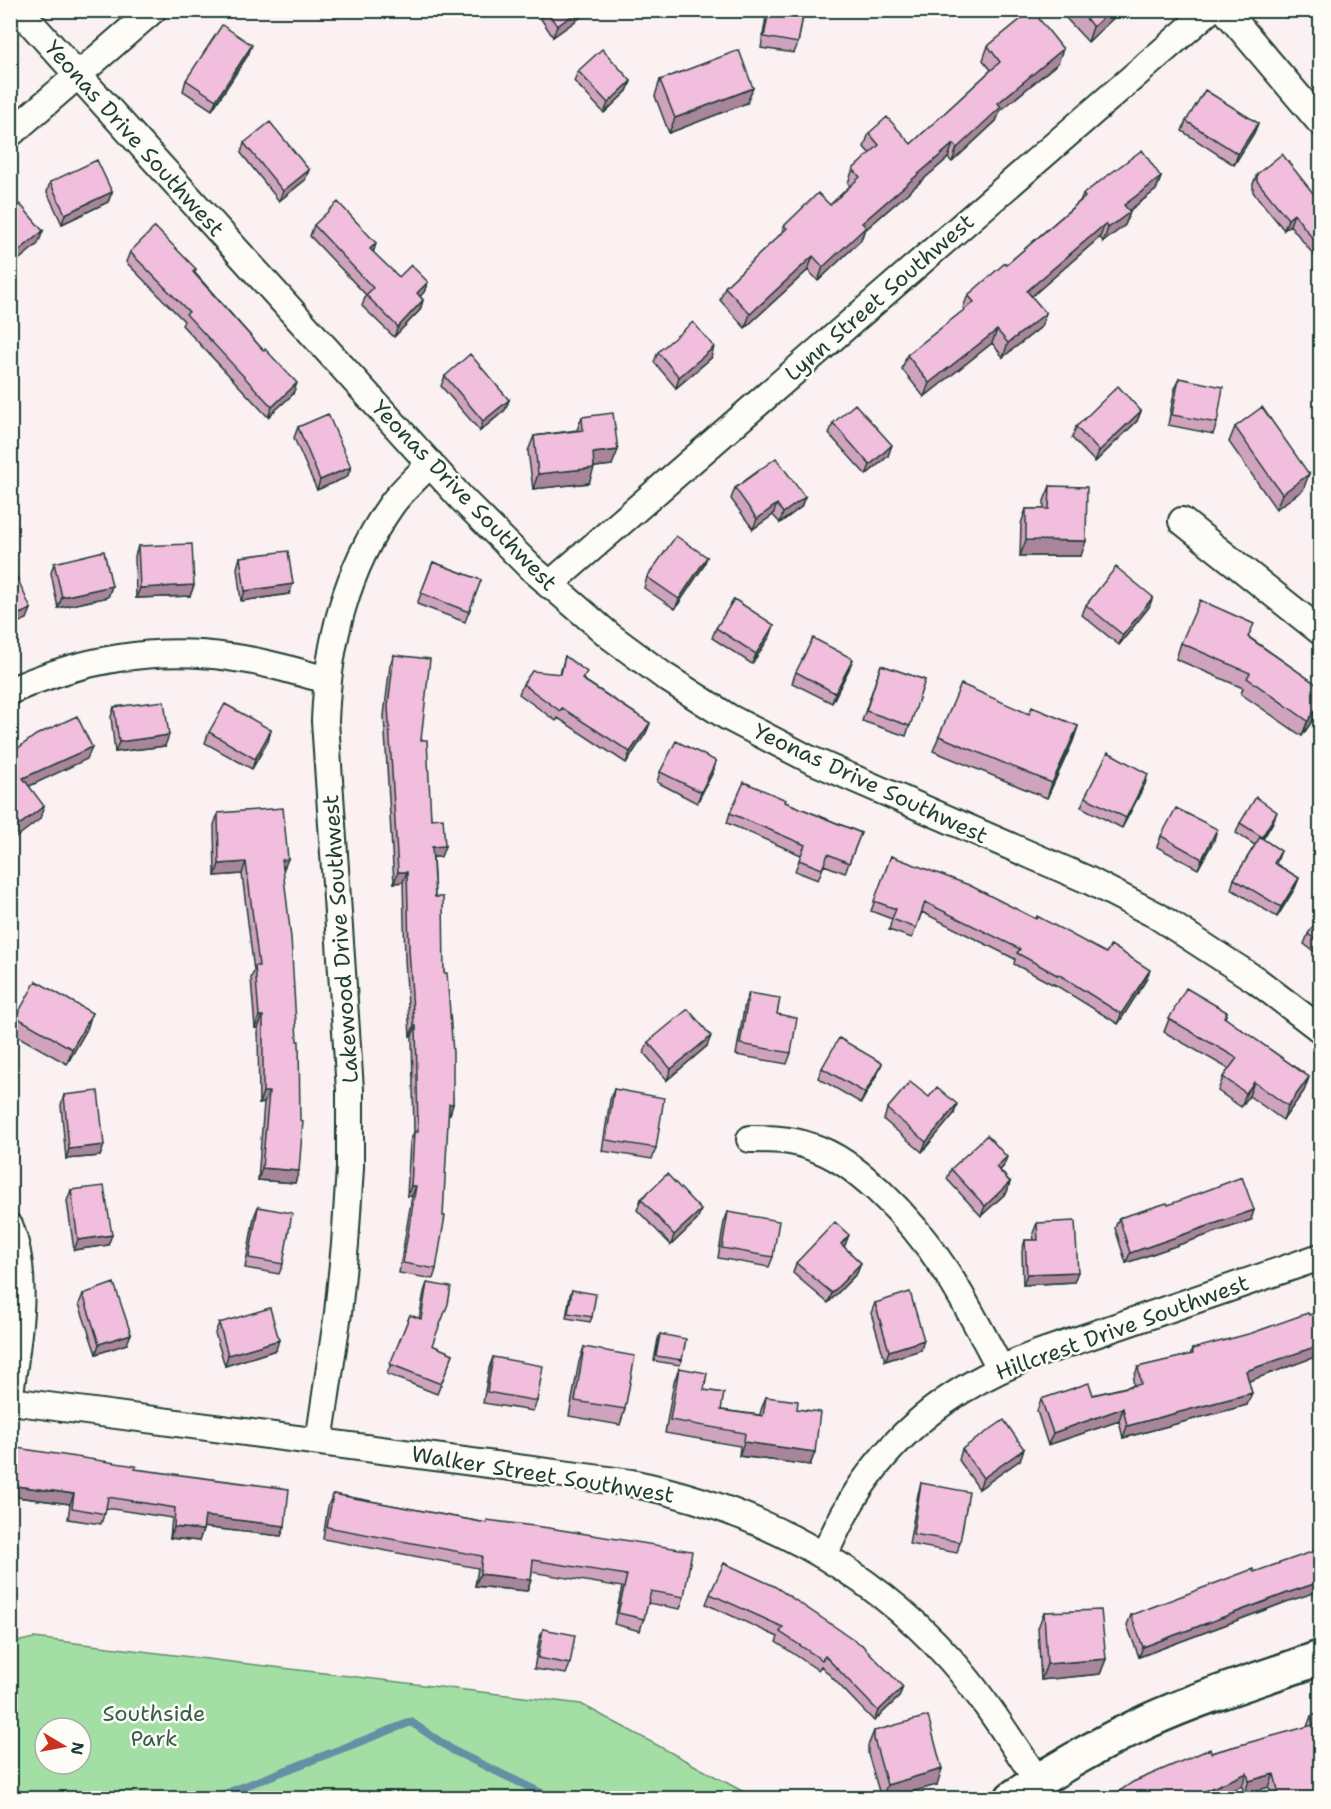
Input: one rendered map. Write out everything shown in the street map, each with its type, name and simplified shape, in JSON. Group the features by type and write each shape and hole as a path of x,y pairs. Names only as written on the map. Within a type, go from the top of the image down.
{"street":[{"name":"Yeonas Drive Southwest","path":"19,10 461,498 549,585 610,636 664,676 728,717 809,759 1088,880 1156,915 1256,980 1320,1029"},
{"path":"10,134 153,10"},
{"name":"Lynn Street Southwest","path":"549,585 1210,10"},
{"path":"1225,10 1316,108"},
{"name":"Lakewood Drive Southwest","path":"319,1442 339,1301 350,1168 350,1090 325,721 327,680 334,637 344,602 351,579 369,540 394,502 430,464"},
{"path":"1182,520 1320,631"},
{"path":"10,691 40,677 85,664 133,656 181,653 228,656 327,680"},
{"path":"750,1139 781,1140 809,1146 836,1157 865,1178 900,1211 931,1247 958,1288 1000,1368"},
{"path":"10,1227 14,1237 20,1277 20,1318 10,1394"},
{"name":"Hillcrest Drive Southwest","path":"824,1555 845,1512 862,1485 895,1444 924,1417 960,1390 1000,1368 1320,1257"},
{"name":"Walker Street Southwest","path":"10,1401 620,1482 664,1490 719,1506 770,1527 824,1555 875,1589 913,1621 950,1660 983,1700 1025,1790"},
{"path":"1025,1790 1100,1744 1149,1720 1320,1658"}],"green space":[{"name":"Southside Park","path":"34,1638 581,1704 755,1798 411,1798 403,1794 390,1798 11,1798 11,1643"}],"building":[{"path":"546,10 580,10 557,26"},
{"path":"769,10 804,10 798,43 764,37"},
{"path":"1032,10 1063,49 998,103 1001,107 957,148 953,144 862,223 866,227 823,267 813,256 750,314 725,287 787,228 784,226 818,193 830,205 860,177 853,169 879,145 869,133 887,117 911,144 1000,62 988,46"},
{"path":"1079,10 1111,10 1093,27"},
{"path":"222,25 252,45 216,100 186,80"},
{"path":"602,49 631,81 608,103 578,71"},
{"path":"739,50 753,88 675,118 660,80"},
{"path":"1205,90 1258,123 1238,154 1186,121"},
{"path":"270,122 309,170 283,191 244,143"},
{"path":"1142,150 1161,177 1124,205 1130,212 1108,228 1105,224 1027,291 1046,313 1008,343 997,330 929,383 907,355 974,302 968,295 1085,197 1083,194"},
{"path":"1282,154 1320,202 1320,248 1294,214 1288,219 1257,181 1257,174"},
{"path":"97,160 112,192 65,214 50,182"},
{"path":"338,202 376,243 370,249 399,277 411,265 428,282 417,293 423,300 398,327 366,295 373,288 314,225"},
{"path":"20,204 43,231 10,258 10,211"},
{"path":"155,227 196,269 193,272 264,351 265,349 297,383 272,407 186,314 189,312 130,252"},
{"path":"693,322 714,347 679,377 658,352"},
{"path":"470,354 509,400 483,421 445,376"},
{"path":"1179,378 1223,387 1217,423 1172,415"},
{"path":"1118,386 1141,411 1099,451 1076,427"},
{"path":"855,404 892,445 870,465 833,423"},
{"path":"1262,407 1309,474 1282,494 1235,427"},
{"path":"613,413 618,450 593,453 594,468 538,474 534,436 583,430 582,417"},
{"path":"328,414 351,467 320,480 298,427"},
{"path":"776,458 805,497 783,513 777,504 757,519 735,488"},
{"path":"1050,486 1087,487 1086,541 1026,540 1026,509 1049,509"},
{"path":"676,536 707,557 679,599 647,577"},
{"path":"192,544 194,585 140,588 138,546"},
{"path":"104,551 112,586 62,597 54,563"},
{"path":"288,551 293,584 245,591 240,557"},
{"path":"433,562 481,580 469,612 421,593"},
{"path":"1116,567 1153,597 1123,635 1086,605"},
{"path":"16,575 31,609 10,618 10,577"},
{"path":"734,599 774,625 756,654 716,628"},
{"path":"1200,600 1254,624 1248,637 1320,687 1320,703 1308,721 1247,678 1250,673 1181,643"},
{"path":"813,638 853,659 835,693 796,672"},
{"path":"394,655 430,659 421,740 427,740 431,819 443,818 445,846 432,847 435,897 443,897 444,973 447,973 453,1053 453,1104 449,1104 443,1216 445,1216 436,1269 403,1263 416,1186 411,1186 414,1132 418,1132 416,1026 414,1026 409,949 407,872 398,872 388,706"},
{"path":"565,656 587,672 582,679 650,723 630,752 562,708 560,711 523,684 532,671 561,674"},
{"path":"881,665 925,680 910,726 866,711"},
{"path":"961,684 1029,714 1032,707 1078,726 1052,783 939,736"},
{"path":"164,701 169,735 119,742 114,707"},
{"path":"225,704 271,730 255,759 209,732"},
{"path":"77,716 92,747 23,778 44,806 10,832 10,754 36,735"},
{"path":"676,741 716,761 701,792 660,772"},
{"path":"1108,752 1148,774 1126,818 1085,797"},
{"path":"744,782 786,800 785,802 861,833 849,863 828,854 822,869 799,860 805,845 730,813"},
{"path":"1256,797 1277,812 1262,837 1240,823"},
{"path":"283,808 288,859 282,860 291,938 297,1041 299,1041 300,1120 303,1121 299,1171 262,1168 269,1092 263,1092 263,1016 259,1016 255,966 259,966 246,862 219,864 218,813"},
{"path":"1176,808 1217,829 1202,859 1161,836"},
{"path":"1260,837 1281,851 1274,863 1299,878 1281,907 1234,879"},
{"path":"891,856 969,885 1036,919 1037,916 1106,953 1111,945 1150,970 1121,1014 1058,974 1017,953 1020,949 925,902 916,928 892,919 896,909 874,901"},
{"path":"1320,916 1320,943 1308,934"},
{"path":"36,981 92,1013 72,1049 16,1017"},
{"path":"1186,988 1227,1012 1224,1017 1309,1077 1288,1106 1254,1082 1246,1093 1223,1077 1237,1058 1169,1019"},
{"path":"749,993 780,998 777,1014 797,1018 791,1053 740,1044"},
{"path":"688,1009 711,1036 671,1069 648,1042"},
{"path":"839,1038 882,1063 865,1093 822,1068"},
{"path":"910,1082 929,1097 937,1087 957,1104 926,1142 887,1109"},
{"path":"614,1089 664,1098 656,1148 606,1140"},
{"path":"98,1091 104,1145 69,1149 64,1095"},
{"path":"987,1135 1007,1157 996,1167 1010,1182 985,1206 951,1169"},
{"path":"667,1174 701,1210 674,1235 641,1199"},
{"path":"1242,1177 1254,1210 1130,1253 1119,1218 1167,1203 1168,1205"},
{"path":"104,1186 112,1235 78,1240 71,1190"},
{"path":"258,1207 292,1213 283,1264 249,1258"},
{"path":"728,1212 779,1221 773,1257 722,1248"},
{"path":"1075,1221 1078,1272 1027,1274 1025,1240 1038,1240 1037,1223"},
{"path":"835,1222 849,1235 841,1244 861,1263 832,1293 796,1263"},
{"path":"114,1283 131,1334 99,1344 83,1294"},
{"path":"427,1283 451,1287 448,1304 432,1345 453,1354 441,1384 390,1364 410,1315 421,1319"},
{"path":"572,1290 596,1294 592,1317 568,1313"},
{"path":"910,1292 924,1340 889,1351 875,1303"},
{"path":"270,1308 279,1340 228,1355 219,1323"},
{"path":"1320,1311 1320,1345 1246,1371 1252,1393 1127,1426 1123,1408 1053,1433 1041,1399 1089,1383 1093,1395 1141,1384 1138,1367 1193,1354 1192,1349"},
{"path":"660,1334 686,1339 682,1360 656,1356"},
{"path":"584,1347 635,1356 625,1409 575,1401"},
{"path":"493,1357 543,1366 537,1401 487,1392"},
{"path":"679,1368 707,1373 704,1390 724,1393 721,1410 763,1416 766,1397 798,1401 797,1409 820,1412 815,1452 744,1442 745,1433 670,1420"},
{"path":"1004,1420 1024,1449 983,1478 962,1449"},
{"path":"10,1447 136,1466 135,1469 289,1489 285,1526 205,1516 203,1530 174,1527 175,1508 108,1497 105,1514 72,1508 74,1494 10,1485"},
{"path":"921,1483 969,1492 960,1542 913,1534"},
{"path":"333,1494 487,1523 487,1520 549,1528 692,1551 684,1597 651,1591 644,1619 618,1613 627,1575 533,1560 531,1580 480,1574 482,1556 327,1527"},
{"path":"1320,1549 1320,1582 1143,1647 1131,1615 1253,1569 1254,1572"},
{"path":"724,1563 774,1586 862,1645 903,1687 878,1711 825,1656 822,1660 780,1632 783,1627 710,1594"},
{"path":"1101,1610 1106,1659 1047,1664 1044,1612"},
{"path":"543,1629 575,1635 570,1664 538,1658"},
{"path":"1320,1713 1320,1798 1280,1798 1274,1774 1249,1781 1247,1773 1189,1798 1109,1798 1133,1782 1210,1749 1211,1753 1313,1725 1311,1716"},
{"path":"928,1716 942,1769 887,1785 874,1739 874,1731"}],"waterway":[{"path":"214,1798 411,1722 454,1751 552,1798"}]}
